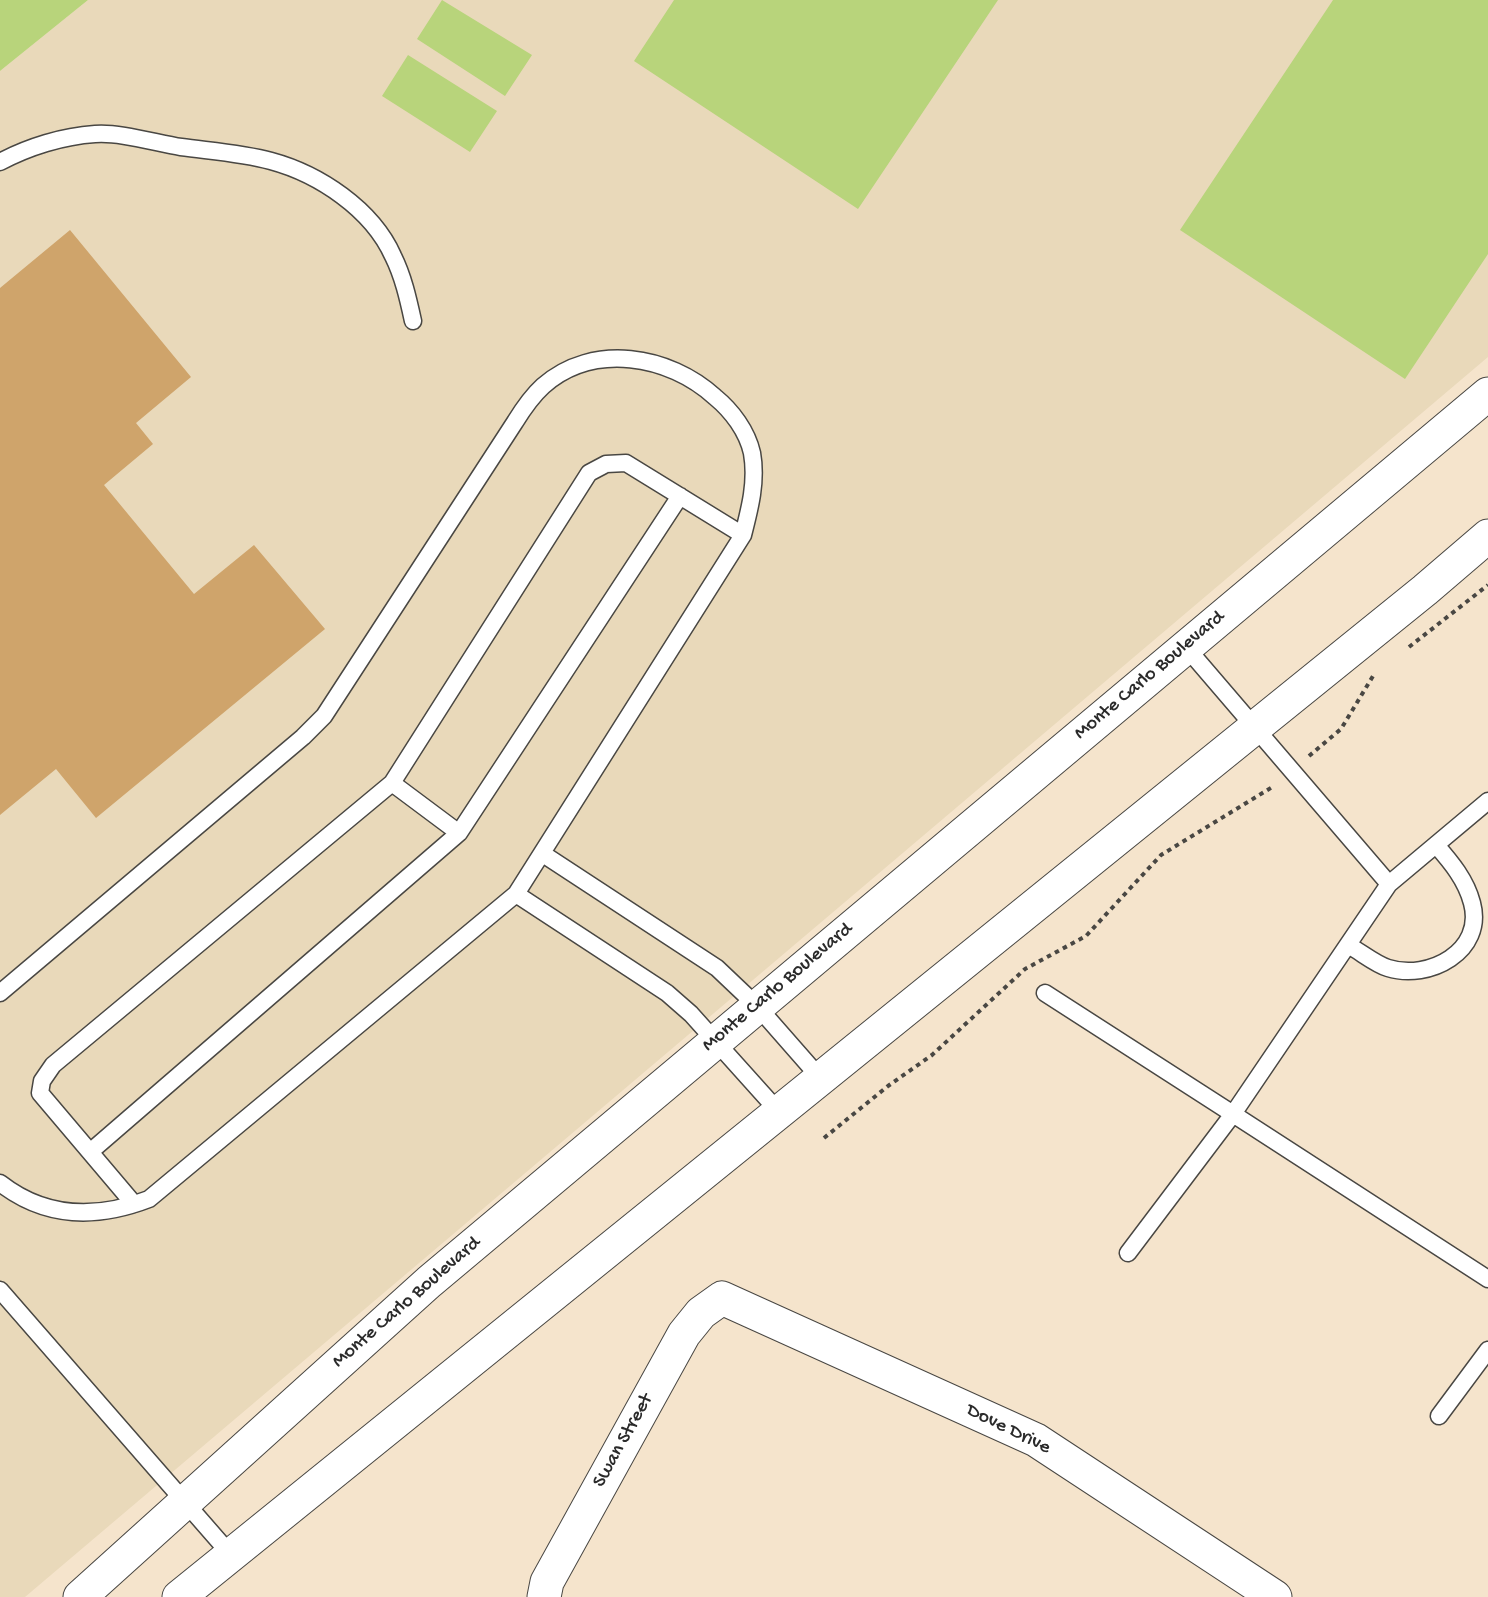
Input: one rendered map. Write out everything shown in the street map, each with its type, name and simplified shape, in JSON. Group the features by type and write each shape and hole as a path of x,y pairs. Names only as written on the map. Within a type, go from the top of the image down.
{"main road":[{"name":"Monte Carlo Boulevard","path":"80,1597 429,1282 1488,394"},
{"path":"179,1597 821,1079 1488,536"},
{"name":"Swan Street","path":"544,1597 547,1582 684,1334 701,1313 722,1298"},
{"name":"Dove Drive","path":"722,1298 1036,1440 1275,1597"}],"lane":[{"path":"0,162 19,152 48,143 97,134 270,160 304,173 339,194 370,222 393,254 406,288 413,321"},
{"path":"0,993 303,737 324,716 528,403 544,386 561,373 593,362 645,359 686,375 704,387 735,417 752,452 754,478 751,505 742,535 516,894 182,1174 149,1198 102,1213 76,1214 29,1203 0,1183"},
{"path":"134,1204 40,1093 42,1081 53,1065 392,783 589,473 606,464 626,463 742,535"},
{"path":"90,1152 459,833 680,496"},
{"path":"1185,646 1256,726 1389,885"},
{"path":"392,783 459,833"},
{"path":"1128,1252 1233,1114 1389,885 1488,801"},
{"path":"1348,945 1389,968 1424,971 1454,959 1473,934 1473,904 1458,870 1436,845"},
{"path":"543,854 717,968 757,1006 821,1079"},
{"path":"516,894 667,993 715,1040 779,1112"},
{"path":"1045,993 1488,1279"},
{"path":"0,1290 231,1555"},
{"path":"1439,1416 1488,1350"}],"path":[{"path":"1407,648 1488,585"},
{"path":"824,1138 888,1086 932,1055 1025,969 1086,936 1161,855 1272,789 1341,729 1372,676 1381,669"}],"shaded area":[{"path":"88,0 1488,0 1488,357 25,1597 0,1597 0,71"}],"green space":[{"path":"0,0 88,0 0,71"},
{"path":"442,0 532,55 505,96 417,39"},
{"path":"674,0 998,0 858,209 634,61"},
{"path":"1333,0 1488,0 1488,254 1405,379 1180,230"},
{"path":"408,55 497,111 470,152 382,96"}],"building":[{"path":"70,230 191,377 136,423 153,444 104,485 194,594 254,545 325,629 96,818 56,769 0,815 0,288"}]}
